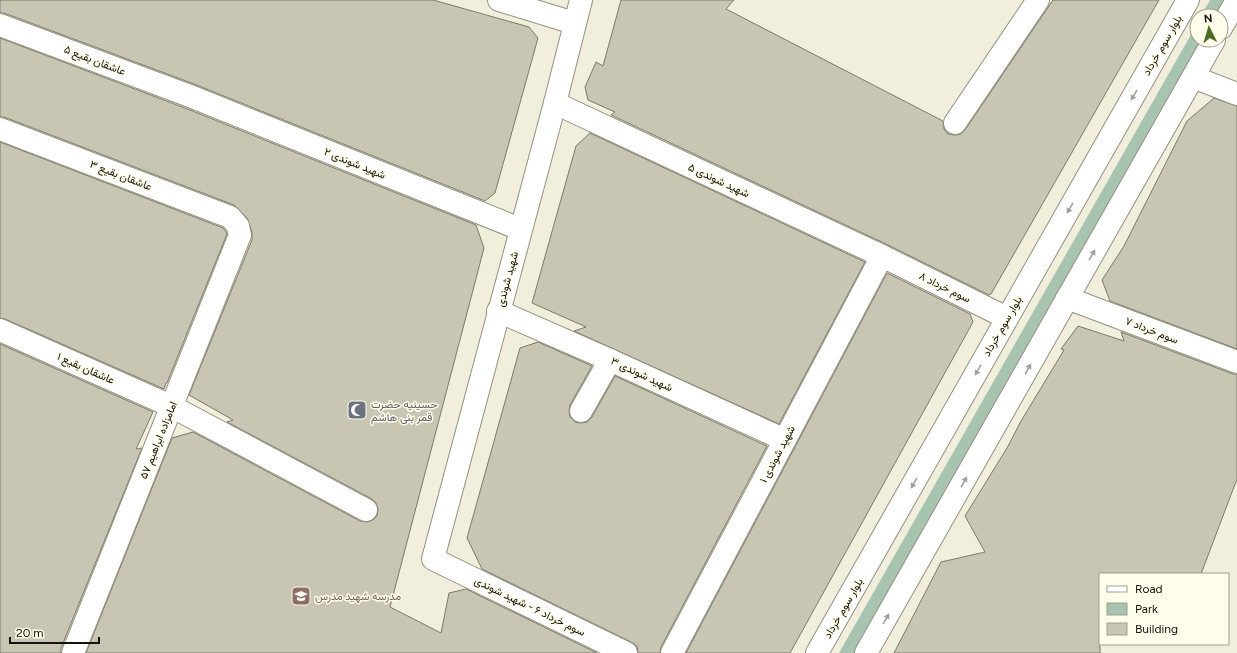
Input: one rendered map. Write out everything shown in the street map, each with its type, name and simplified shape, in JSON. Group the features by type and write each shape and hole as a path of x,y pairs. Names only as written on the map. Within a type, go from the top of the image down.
{"street":[{"path":"499,0 574,23"},
{"name":"شهید شوندی","path":"433,559 498,311 555,103 581,0"},
{"path":"955,123 1038,0"},
{"name":"بلوار سوم خرداد","path":"817,653 1188,0"},
{"path":"1229,14 1237,0"},
{"name":"عاشقان بقیع ۵","path":"0,25 190,96"},
{"path":"866,653 1209,48"},
{"path":"1193,77 1237,94"},
{"name":"شهید شوندی ۲","path":"190,96 520,229"},
{"name":"شهید شوندی ۵","path":"555,103 882,256"},
{"name":"عاشقان بقیع ۳","path":"0,129 230,217 238,226"},
{"name":"امامزاده ابراهیم ۵۷","path":"73,653 240,236 238,226"},
{"name":"سوم خرداد ۸","path":"882,256 1007,318"},
{"name":"شهید شوندی ۱","path":"672,653 882,256"},
{"name":"سوم خرداد ۷","path":"1067,298 1237,362"},
{"name":"شهید شوندی ۳","path":"498,311 610,360 785,440"},
{"name":"عاشقان بقیع ۱","path":"0,330 172,406 366,510"},
{"path":"581,411 610,360"},
{"name":"سوم خرداد ۶ - شهید شوندی","path":"433,559 626,653"}],"green space":[{"path":"1210,0 1229,0 1224,8 1206,8"},
{"path":"1189,38 1189,48 1201,48 859,653 839,653"}],"building":[{"path":"0,0 433,0 529,27 538,38 495,193 485,201 194,84 4,13 0,13"},
{"path":"621,0 734,0 726,9 943,121 944,129 948,134 955,135 961,134 965,130 1053,0 1159,0 991,294 989,295 888,245 611,115 615,112 588,100 585,87 596,62 603,66"},
{"path":"0,38 185,108 476,225 484,248 390,607 441,633 449,593 466,589 597,653 86,653 172,438 193,432 360,521 367,522 373,520 377,516 378,509 376,503 372,499 227,422 233,420 189,395 252,240 252,232 247,218 234,205 4,117 0,117"},
{"path":"1214,98 1237,106 1237,349 1110,301 1102,280 1124,246 1187,121"},
{"path":"590,133 865,262 779,424 574,331 586,327 532,303 576,146"},
{"path":"0,142 223,228 226,232 227,234 164,389 0,318"},
{"path":"887,273 970,314 973,322 790,653 686,653"},
{"path":"1078,326 1124,341 1121,332 1233,374 1237,374 1237,479 1201,573 1099,573 1100,653 894,653 941,562 985,552 965,516 1007,448 1021,421 1064,350 1061,349"},
{"path":"538,342 592,366 570,405 570,417 575,422 587,422 592,417 615,376 767,446 661,647 660,653 638,653 637,646 631,642 482,569 467,538 520,348"},
{"path":"0,344 153,412 136,449 142,448 61,648 61,653 0,653"}],"place":[{"name":"حسینیه حضرت قمر بنی هاشم","path":"357,410"},
{"name":"مدرسه شهید مدرس","path":"301,596"}]}
